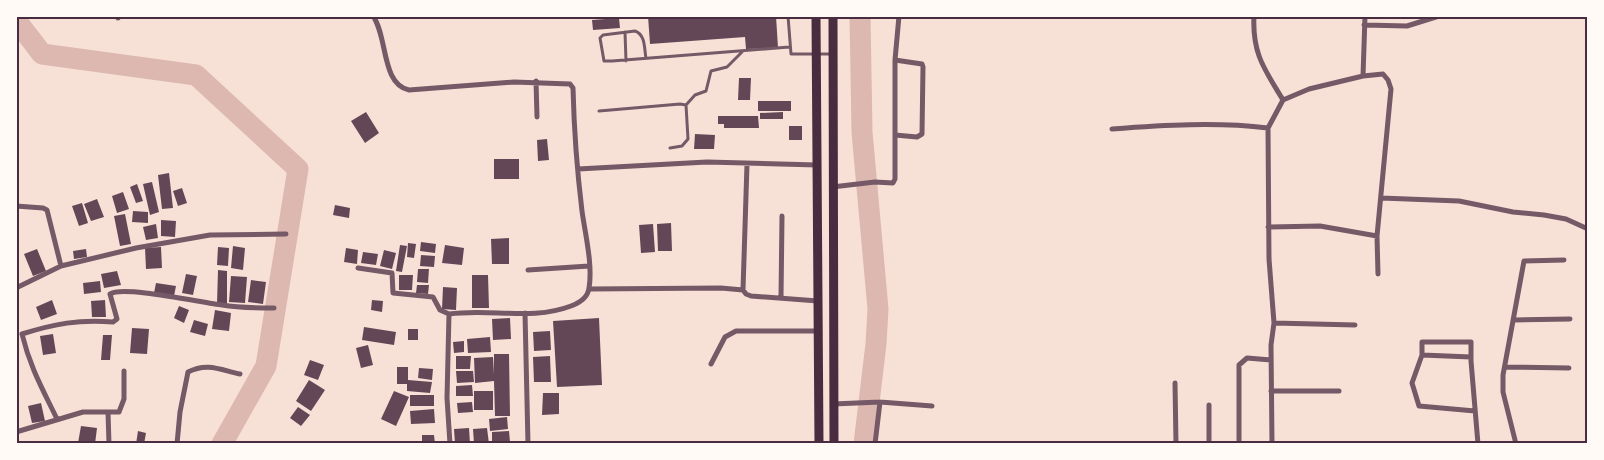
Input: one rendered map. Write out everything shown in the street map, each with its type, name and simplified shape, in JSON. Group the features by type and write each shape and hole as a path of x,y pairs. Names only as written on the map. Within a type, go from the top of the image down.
{"highway":[{"path":"816,16 819,444"},
{"path":"833,16 834,444"}],"street":[{"path":"358,268 392,273 393,293 433,297 440,310 449,314 546,312 573,306 583,300 589,289 589,266 578,169 573,88 570,84 536,81 426,89 398,87 392,76 374,16"},
{"path":"832,187 875,182 893,183 895,180 895,60 900,16"},
{"path":"1254,16 1255,46 1258,55 1283,100"},
{"path":"1364,76 1365,16"},
{"path":"1364,25 1407,27 1439,16"},
{"path":"895,60 922,64 923,67 922,134 917,137 895,135"},
{"path":"1272,444 1271,360 1274,323 1268,227 1268,128 1283,100 1309,89 1364,76 1383,74 1390,83 1377,236 1378,274"},
{"path":"536,81 537,117"},
{"path":"1112,129 1233,124 1268,128"},
{"path":"578,169 707,162 818,165"},
{"path":"743,290 747,164"},
{"path":"1381,198 1459,201 1566,219 1587,229"},
{"path":"16,206 47,210 61,266"},
{"path":"781,298 782,216"},
{"path":"1268,227 1320,226 1377,236"},
{"path":"16,288 61,266 136,248 210,236 286,234"},
{"path":"1516,444 1503,392 1505,368 1524,261 1564,260"},
{"path":"528,270 589,266"},
{"path":"589,289 721,288 743,290 751,296 818,301"},
{"path":"22,334 55,324 88,320 113,322 117,319 111,294 114,291 136,292 223,306 274,308"},
{"path":"525,313 528,444"},
{"path":"449,314 447,398 450,444"},
{"path":"1514,320 1570,319"},
{"path":"1274,323 1355,325"},
{"path":"16,328 22,334 29,362 57,419"},
{"path":"711,364 725,338 736,331 818,331"},
{"path":"1475,411 1419,406 1412,383 1422,355 1422,342 1471,342 1478,444"},
{"path":"1422,355 1471,357"},
{"path":"1239,444 1239,365 1247,358 1271,360"},
{"path":"177,444 180,412 188,372 199,367 213,366 240,374"},
{"path":"1505,368 1569,369"},
{"path":"16,432 83,412 119,412 124,399 124,371"},
{"path":"1175,383 1176,444"},
{"path":"1271,391 1339,391"},
{"path":"875,444 878,402"},
{"path":"833,404 878,402 932,406"},
{"path":"1209,405 1209,444"},
{"path":"108,412 109,444"}],"lane":[{"path":"788,16 789,52 792,54 833,54"},
{"path":"625,32 626,61"},
{"path":"646,58 642,36 639,32 603,35 600,38 604,61 626,61 789,47"},
{"path":"670,148 682,146 688,139 686,105 695,95 706,92 711,71 727,67 744,50"},
{"path":"599,111 686,105"}],"building":[{"path":"648,16 776,16 778,48 746,49 745,37 650,44"},
{"path":"619,18 620,28 593,30 592,20"},
{"path":"739,78 751,78 750,100 738,100"},
{"path":"758,101 791,101 791,111 758,111"},
{"path":"366,112 379,133 365,143 351,121"},
{"path":"783,112 783,119 760,119 760,113"},
{"path":"718,116 758,116 759,128 724,128 724,124 718,124"},
{"path":"789,126 802,126 802,140 789,140"},
{"path":"695,134 715,135 714,149 694,149"},
{"path":"547,139 549,160 538,161 537,140"},
{"path":"494,159 519,159 519,179 494,179"},
{"path":"169,173 173,208 162,209 158,175"},
{"path":"152,182 159,212 150,215 143,184"},
{"path":"137,184 143,201 136,203 130,187"},
{"path":"182,188 187,203 178,206 173,191"},
{"path":"123,192 129,209 117,213 112,196"},
{"path":"97,199 104,217 91,221 84,204"},
{"path":"82,203 88,223 79,226 72,206"},
{"path":"335,205 350,208 349,218 333,215"},
{"path":"133,211 148,212 148,223 132,222"},
{"path":"125,214 131,244 120,246 114,216"},
{"path":"161,220 176,221 175,237 161,236"},
{"path":"671,223 672,251 658,251 657,224"},
{"path":"156,224 158,238 146,240 143,227"},
{"path":"653,224 655,252 641,253 639,225"},
{"path":"509,238 509,264 492,264 491,239"},
{"path":"421,242 436,244 435,253 420,251"},
{"path":"408,243 416,244 414,258 407,257"},
{"path":"400,245 407,246 402,272 396,271"},
{"path":"445,245 464,248 462,265 442,263"},
{"path":"233,246 245,248 243,270 231,268"},
{"path":"161,247 162,268 146,269 145,248"},
{"path":"218,247 229,248 228,266 217,265"},
{"path":"346,248 358,250 357,264 344,262"},
{"path":"37,249 46,271 33,276 24,254"},
{"path":"86,249 87,257 74,259 73,251"},
{"path":"384,250 396,253 392,269 380,266"},
{"path":"363,252 378,254 376,265 361,263"},
{"path":"421,255 435,256 434,267 420,266"},
{"path":"418,269 429,269 428,283 417,282"},
{"path":"218,270 227,271 227,304 217,304"},
{"path":"117,271 121,285 104,288 101,274"},
{"path":"186,274 197,276 193,295 182,293"},
{"path":"399,275 413,275 412,290 399,290"},
{"path":"472,275 488,275 489,308 472,308"},
{"path":"231,276 247,277 245,303 229,302"},
{"path":"251,280 266,282 263,304 248,302"},
{"path":"100,281 101,292 84,294 83,283"},
{"path":"156,283 176,286 174,296 154,293"},
{"path":"417,285 429,285 428,294 416,293"},
{"path":"443,287 457,288 456,310 442,309"},
{"path":"52,300 57,314 41,320 36,307"},
{"path":"105,300 106,317 92,317 91,301"},
{"path":"372,300 383,301 382,312 371,310"},
{"path":"179,306 189,310 184,323 174,318"},
{"path":"215,310 231,313 229,331 212,329"},
{"path":"510,318 511,339 493,340 492,319"},
{"path":"599,318 602,385 557,387 553,321"},
{"path":"194,320 208,324 205,336 190,332"},
{"path":"364,327 396,332 394,345 362,340"},
{"path":"132,328 149,329 147,354 130,353"},
{"path":"408,329 418,329 418,340 408,340"},
{"path":"550,331 551,350 534,351 533,332"},
{"path":"53,334 56,353 43,355 40,336"},
{"path":"103,335 112,335 110,360 101,360"},
{"path":"490,337 491,352 468,353 467,339"},
{"path":"464,341 464,352 454,353 453,342"},
{"path":"368,345 373,365 361,368 356,348"},
{"path":"494,354 509,354 510,416 495,416 494,381 475,383 474,358 493,357 494,374"},
{"path":"456,356 471,356 470,369 456,369"},
{"path":"550,356 551,382 534,382 533,357"},
{"path":"310,360 324,365 318,380 304,375"},
{"path":"397,367 408,367 408,380 432,382 430,393 407,391 407,384 397,384"},
{"path":"419,368 433,369 432,380 418,378"},
{"path":"456,371 473,371 474,382 457,383"},
{"path":"309,380 325,390 311,411 296,401"},
{"path":"472,385 473,396 456,396 456,386"},
{"path":"394,391 409,397 396,426 381,419"},
{"path":"474,391 493,391 493,410 474,410"},
{"path":"543,393 559,393 559,414 542,415"},
{"path":"410,395 434,395 434,406 410,406"},
{"path":"472,402 473,412 458,413 457,403"},
{"path":"41,403 45,421 32,423 28,406"},
{"path":"298,407 310,415 301,426 290,418"},
{"path":"434,409 435,423 411,424 410,411"},
{"path":"507,417 508,429 490,431 489,419"},
{"path":"81,426 97,428 95,444 78,443"},
{"path":"469,428 470,444 455,444 454,429"},
{"path":"487,428 489,444 474,444 473,429"},
{"path":"138,431 146,433 144,444 136,444"},
{"path":"509,431 510,442 492,443 492,432"},
{"path":"422,435 434,435 435,444 422,444"}],"waterway":[{"path":"860,16 862,132 878,309 864,444"},
{"path":"16,20 42,54 196,75 298,169 266,366 222,444"}]}
